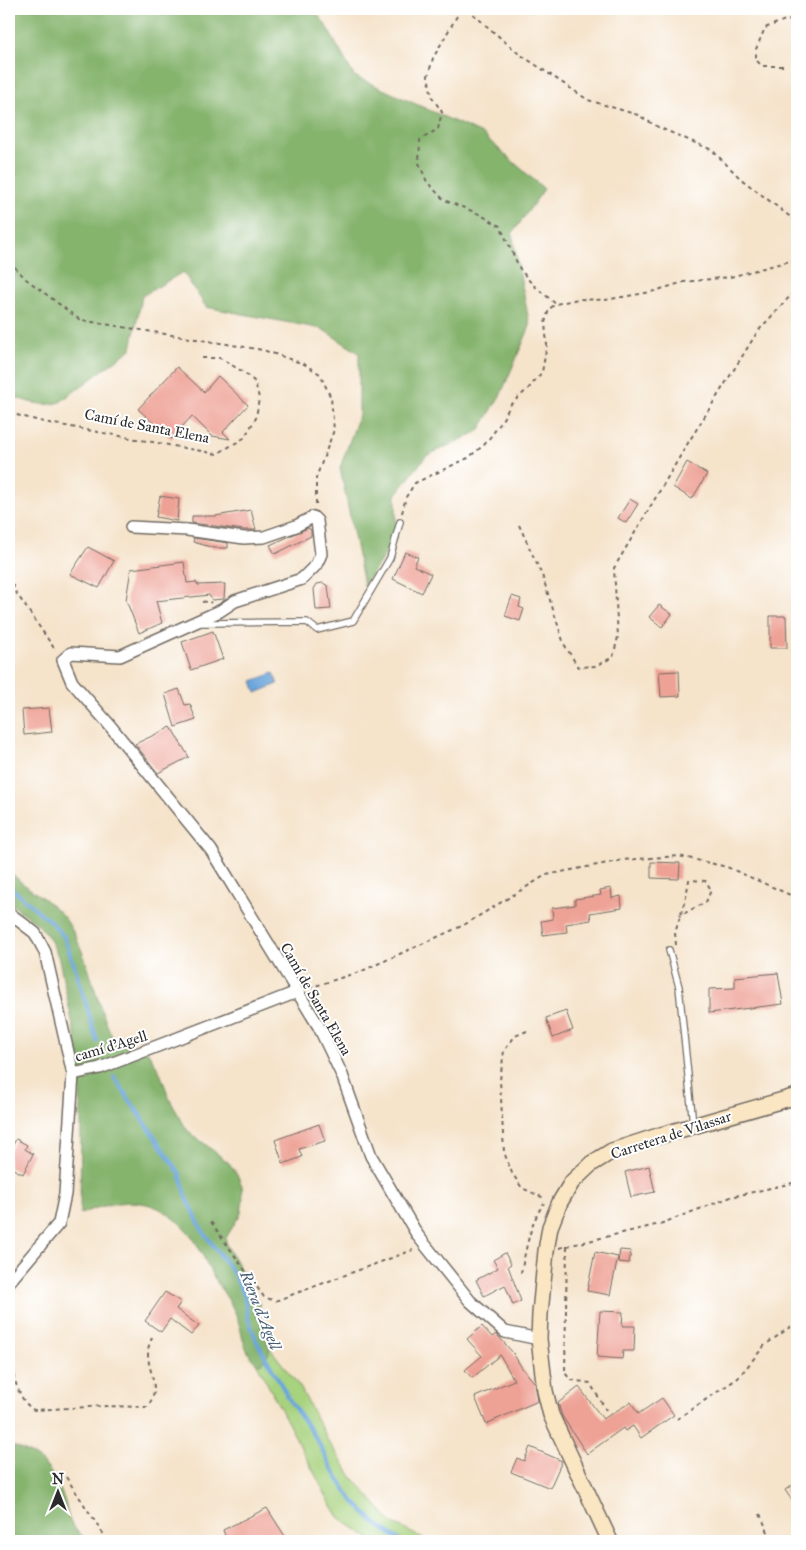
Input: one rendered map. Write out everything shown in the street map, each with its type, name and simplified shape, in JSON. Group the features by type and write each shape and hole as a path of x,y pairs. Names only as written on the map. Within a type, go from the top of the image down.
{"street":[{"path":"63,660 71,653 120,656 192,624 235,601 302,579 316,565 322,554 317,521 313,518 264,537 244,538 186,530 132,527"},
{"name":"Camí de Santa Elena","path":"63,660 72,682 211,850 319,1027 342,1075 371,1156 418,1236 470,1301 505,1332 539,1339"},
{"name":"camí d'Agell","path":"9,913 35,933 45,952 73,1074 100,1068 156,1048 297,992"},
{"path":"9,1282 59,1223 64,1194 73,1074"},
{"name":"Carretera de Vilassar","path":"610,1541 551,1415 545,1391 539,1339 546,1251 550,1227 560,1202 572,1182 591,1164 612,1151 797,1096"}],"lane":[{"path":"192,624 307,622 318,630 353,621 390,558 400,522"},
{"path":"669,950 678,988 694,1126"}],"path":[{"path":"461,9 433,58 428,76 432,97 442,112 438,129 420,140 419,163 427,182 444,200 477,212 500,226 520,269 532,284 556,304"},
{"path":"468,9 518,53 588,100 638,115 658,127 712,150 741,179 797,222"},
{"path":"783,66 762,66 756,60 756,49 765,28 786,20 797,22"},
{"path":"400,522 406,497 415,483 468,458 485,444 500,424 511,404 529,388 542,372 547,345 545,323 549,309 556,304 578,299 605,300 651,292 684,282 730,278 797,259"},
{"path":"9,261 26,279 80,320 263,350 304,364 320,374 332,398 334,430 316,478 317,521"},
{"path":"519,525 542,575 564,644 578,667 596,666 613,657 618,637 614,568 758,330 793,292 797,291"},
{"name":"Camí de Santa Elena","path":"9,413 44,422 217,454 244,438 256,418 259,398 254,382 244,373 220,358 199,358"},
{"path":"9,579 17,594 63,660"},
{"path":"297,992 362,971 464,925 546,875 623,860 679,856 727,867 797,898"},
{"path":"677,949 674,933 679,916 686,897 689,880 706,881 711,890 706,902 679,916"},
{"path":"521,1273 528,1241 537,1214 545,1202 550,1200 522,1188 512,1173 504,1152 500,1080 504,1051 515,1036 527,1031"},
{"path":"546,1251 660,1224 731,1196 797,1182"},
{"path":"211,1222 264,1296 275,1301 425,1245"},
{"path":"567,1246 565,1373 571,1380 590,1383 606,1410"},
{"path":"677,1419 738,1378 765,1345 797,1322"},
{"path":"9,1359 20,1392 28,1406 34,1410 106,1406 147,1407 152,1400 154,1385 147,1351 152,1337"},
{"path":"66,1476 108,1541"},
{"path":"760,1514 772,1541"}],"green space":[{"path":"9,9 313,9 325,24 354,76 482,134 544,189 512,234 530,326 501,394 479,431 426,456 396,495 396,539 364,585 340,468 359,415 359,353 322,329 206,307 183,272 142,296 131,349 60,402 41,404 9,395"},
{"path":"9,870 22,883 60,912 66,920 81,948 101,1009 113,1038 124,1046 147,1051 159,1070 170,1100 187,1130 229,1163 237,1174 242,1186 243,1200 241,1213 226,1238 226,1244 259,1303 263,1328 269,1347 269,1353 262,1363 257,1364 252,1359 243,1340 235,1312 196,1242 181,1224 155,1207 142,1203 113,1204 80,1214 81,1127 79,1055 59,959 50,940 39,926 9,903"},
{"path":"269,1347 300,1387 328,1441 353,1478 392,1523 428,1541 373,1541 339,1517 257,1364 262,1363"},
{"path":"9,1445 37,1458 50,1471 60,1488 72,1525 88,1541 9,1541"}],"water":[{"path":"274,673 278,684 256,693 252,681"}],"building":[{"path":"177,367 204,392 218,376 248,405 223,432 230,439 212,436 192,416 171,439 138,409"},
{"path":"687,462 707,474 692,499 673,487"},
{"path":"160,496 179,499 177,521 156,517"},
{"path":"630,499 638,504 626,523 618,518"},
{"path":"251,510 256,530 192,523 192,516 215,516"},
{"path":"308,528 311,530 311,536 275,554 270,545"},
{"path":"194,538 228,543 228,548 214,548 193,542"},
{"path":"88,547 114,561 99,588 70,574"},
{"path":"405,552 418,557 414,566 431,574 422,593 393,579"},
{"path":"184,562 187,583 196,582 198,585 225,584 224,599 212,600 209,595 156,601 162,623 139,633 126,600 131,569"},
{"path":"323,583 328,586 331,609 316,610 314,589 317,584"},
{"path":"512,596 521,599 519,607 524,609 520,621 505,616"},
{"path":"659,605 672,614 662,627 649,617"},
{"path":"770,616 786,616 787,648 770,648"},
{"path":"213,631 223,659 191,670 182,642"},
{"path":"679,671 680,696 661,697 659,672"},
{"path":"179,689 185,705 190,704 196,720 175,727 165,694"},
{"path":"49,708 52,732 24,735 22,710"},
{"path":"171,727 189,757 158,773 135,744"},
{"path":"651,862 680,863 679,879 651,878"},
{"path":"611,888 612,898 621,896 622,908 590,913 591,920 566,924 567,932 543,935 541,921 553,919 552,908 575,905 575,899 601,895 600,890"},
{"path":"778,973 783,1004 709,1013 709,989 735,988 735,977"},
{"path":"566,1011 573,1030 553,1038 546,1018"},
{"path":"319,1124 325,1141 299,1149 302,1157 283,1164 275,1140"},
{"path":"16,1139 27,1145 25,1149 33,1154 23,1174 9,1167 9,1153"},
{"path":"649,1166 655,1192 631,1197 625,1172"},
{"path":"620,1250 631,1251 629,1263 618,1262"},
{"path":"595,1252 618,1257 610,1295 587,1291"},
{"path":"505,1253 511,1264 508,1266 521,1301 513,1305 505,1285 484,1296 476,1280 498,1268 493,1260"},
{"path":"165,1292 181,1302 176,1309 199,1326 191,1335 170,1319 161,1332 145,1321"},
{"path":"600,1311 623,1312 622,1326 635,1326 634,1351 623,1351 622,1359 597,1357"},
{"path":"482,1326 492,1337 496,1334 513,1353 522,1368 535,1383 538,1401 486,1424 475,1397 514,1380 500,1355 472,1378 465,1370 482,1356 467,1339"},
{"path":"579,1387 603,1419 631,1402 638,1414 662,1398 674,1415 641,1438 633,1426 625,1431 623,1428 587,1454 562,1416 558,1403"},
{"path":"530,1447 562,1461 550,1488 511,1472 517,1458 524,1461"},
{"path":"797,1482 797,1508 785,1490"},
{"path":"267,1508 288,1541 227,1541 223,1530"}],"waterway":[{"name":"Riera d'Agell","path":"9,886 51,922 64,937 97,1041"},
{"name":"Riera d'Agell","path":"114,1077 180,1174 187,1198 202,1230 234,1274 244,1296 248,1318 257,1342 292,1404 317,1440 332,1469 353,1501 375,1523 401,1541"}]}
